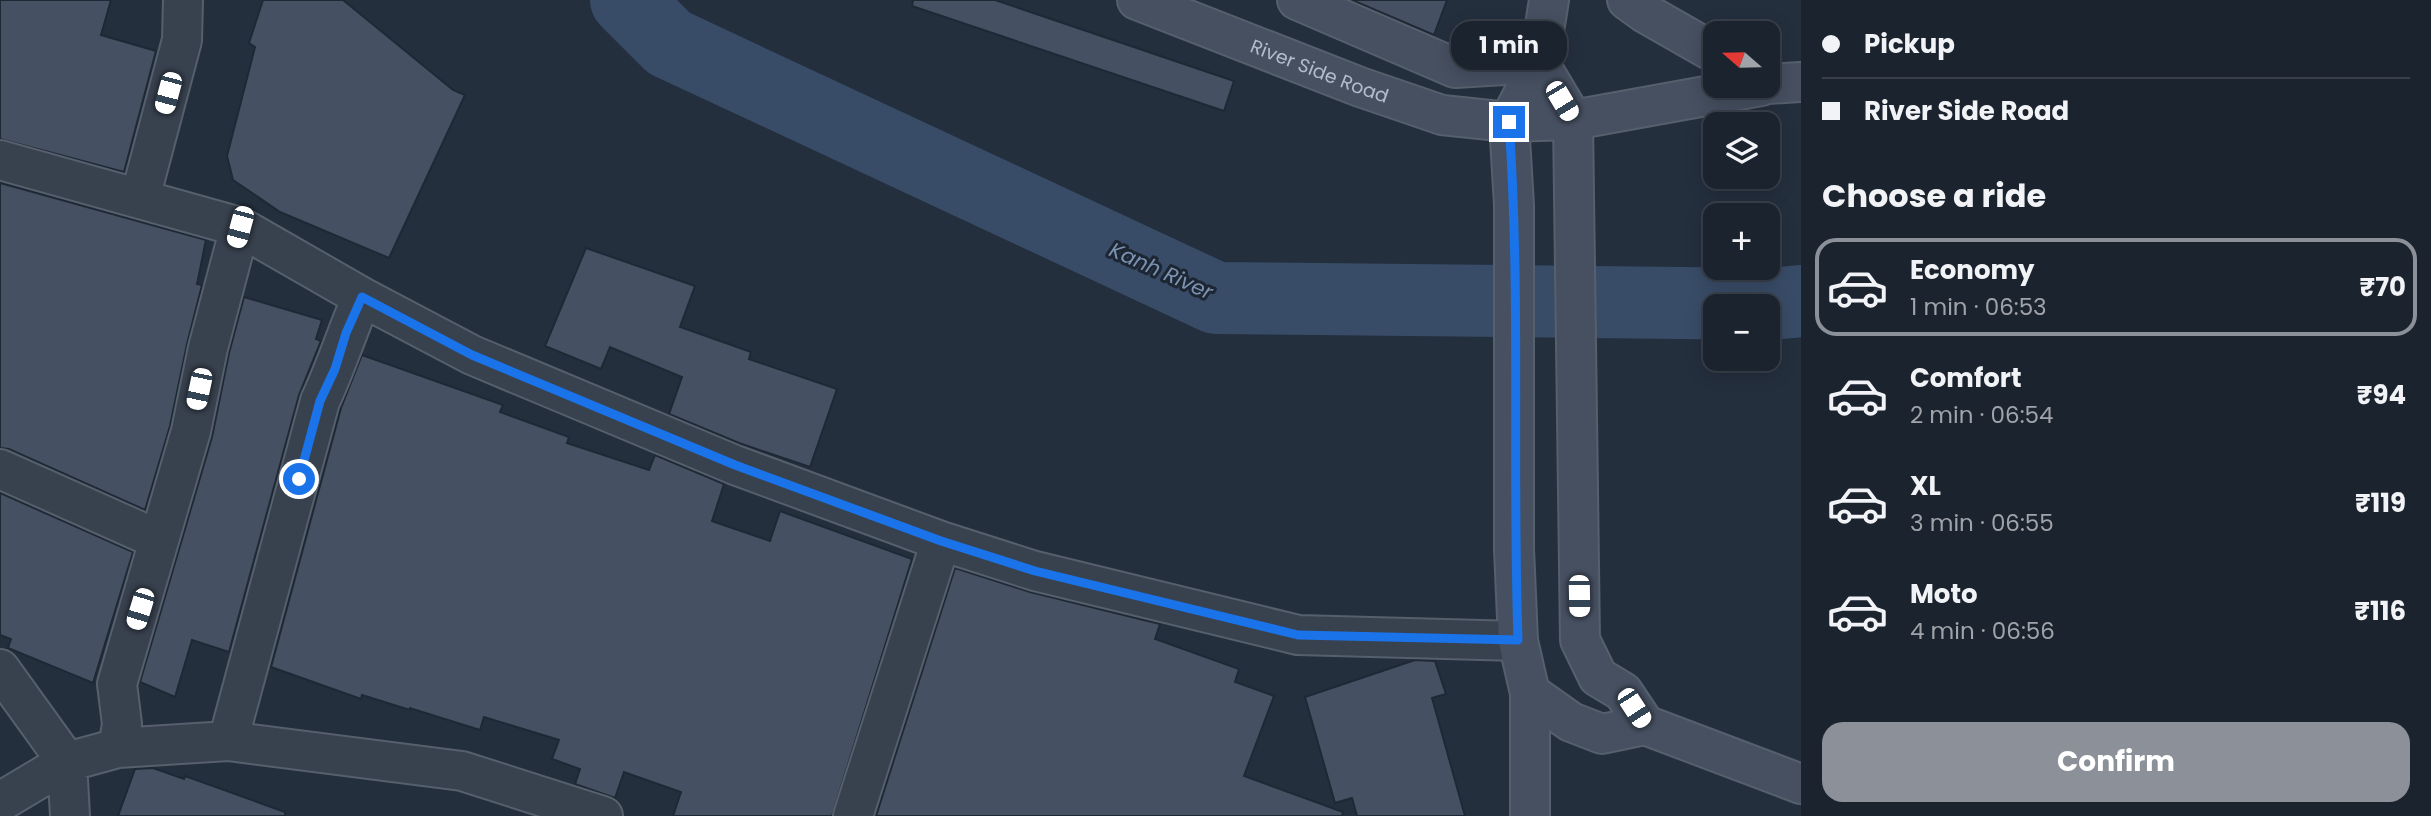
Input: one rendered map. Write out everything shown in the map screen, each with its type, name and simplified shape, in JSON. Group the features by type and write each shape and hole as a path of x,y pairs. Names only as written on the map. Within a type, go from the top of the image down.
{"main road":[{"name":"River Side Road","path":"1137,0 1360,87 1442,115 1509,122 1573,120"},
{"path":"1297,0 1455,68 1539,63"},
{"path":"1530,816 1530,693 1518,640 1514,549 1514,205 1509,122 1539,63 1549,0"},
{"path":"1627,0 1703,46"},
{"path":"1539,63 1573,120 1580,640 1598,677 1623,692 1645,725"},
{"path":"1573,120 1703,97"},
{"path":"1530,693 1571,722 1602,734 1645,725 1801,784"}],"street":[{"path":"140,198 181,40 183,0"},
{"path":"0,160 240,227 362,297 484,361 735,465 941,541 1035,571 1298,635 1518,640"},
{"path":"118,748 122,724 117,684 191,430 208,348 240,227"},
{"path":"228,741 320,401 362,297"},
{"path":"0,470 159,540"},
{"path":"853,816 941,541"},
{"path":"0,669 67,762 70,816"},
{"path":"0,802 67,762 118,748 228,741 462,771 603,816"}],"building":[{"path":"0,0 111,0 101,35 156,51 124,172 0,139"},
{"path":"263,0 343,0 453,90 465,95 389,258 280,212 233,180 227,156 255,47 249,43"},
{"path":"913,0 995,0 1234,81 1224,111 912,6"},
{"path":"1352,0 1447,0 1434,35"},
{"path":"0,183 206,240 197,284 202,285 170,426 145,510 9,449 0,448"},
{"path":"586,248 695,286 680,327 751,352 749,359 837,389 810,467 739,443 669,414 682,377 610,347 601,369 545,346"},
{"path":"244,297 322,320 316,339 321,341 299,395 229,652 192,640 175,697 140,682 212,437 229,353"},
{"path":"362,355 503,405 500,412 569,437 567,443 649,470 655,455 724,484 712,521 770,541 780,511 912,559 832,816 673,816 681,792 624,772 615,798 575,784 580,769 552,759 559,740 484,717 480,730 362,695 361,699 271,667 341,408"},
{"path":"0,493 133,552 93,683 8,648 11,639 0,635"},
{"path":"955,568 1030,592 1160,624 1155,639 1239,669 1235,682 1274,696 1244,776 1343,812 1342,816 876,816"},
{"path":"1415,660 1435,661 1446,694 1432,698 1465,816 1357,816 1352,798 1335,803 1305,697"},
{"path":"153,768 184,779 185,776 285,812 285,816 118,816 135,769"}],"waterway":[{"name":"Kanh River","path":"626,0 669,43 1216,298 1770,304 1801,301"}],"route":[{"path":"299,479 320,401 362,297 472,355 735,465 941,541 1035,571 1298,635 1518,640 1514,549 1514,205 1509,122"}]}
